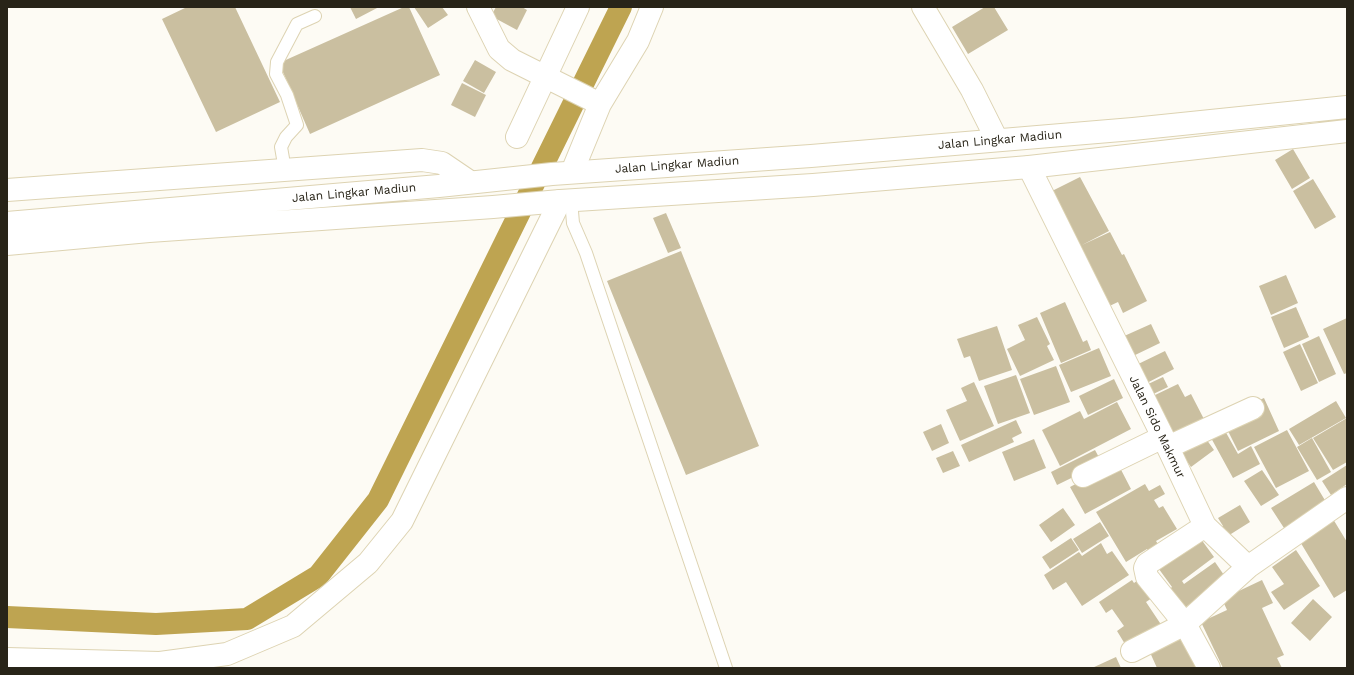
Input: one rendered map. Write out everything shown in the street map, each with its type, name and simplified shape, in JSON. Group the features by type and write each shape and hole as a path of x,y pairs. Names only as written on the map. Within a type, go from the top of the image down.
{"street":[{"path":"478,7 499,49 512,60 545,78 596,102"},
{"path":"517,138 578,7"},
{"path":"562,173 596,102 638,41 652,7"},
{"path":"923,7 972,90 997,140"},
{"name":"Jalan Lingkar Madiun","path":"7,223 439,186 500,178 811,156 1133,129 1347,107"},
{"name":"Jalan Lingkar Madiun","path":"7,244 149,231 493,207 558,201 813,185 1029,167 1347,131"},
{"path":"811,156 813,185"},
{"path":"7,190 432,161 442,163 470,182"},
{"name":"Jalan Sido Makmur","path":"1029,167 1205,526 1248,567"},
{"path":"7,658 160,663 227,654 293,626 368,563 402,521 558,201"},
{"path":"7,251 419,223 438,219 463,209"},
{"path":"1083,476 1253,408"},
{"path":"1132,651 1185,624 1248,567 1347,498"},
{"path":"1205,526 1147,564 1145,568 1147,577 1185,624 1209,668"}],"lane":[{"path":"285,170 282,147 286,137 297,125 287,95 276,74 277,62 297,24 315,16"},
{"path":"558,201 573,223 586,253 726,668"}],"building":[{"path":"187,7 235,7 280,102 216,132 162,19"},
{"path":"350,7 379,7 356,19"},
{"path":"404,7 409,7 440,75 310,134 279,63"},
{"path":"414,7 442,7 448,15 428,28"},
{"path":"496,7 522,7 527,10 517,30 491,16"},
{"path":"985,7 994,7 1008,30 968,54 952,27"},
{"path":"475,60 496,72 484,93 463,81"},
{"path":"462,83 486,95 475,117 451,105"},
{"path":"1293,149 1310,178 1292,189 1275,160"},
{"path":"1080,177 1109,231 1082,245 1110,232 1122,255 1124,254 1147,301 1123,313 1118,302 1103,309 1050,192"},
{"path":"1313,179 1336,217 1315,229 1293,191"},
{"path":"666,213 681,248 668,253 653,218"},
{"path":"681,251 759,446 686,475 607,281"},
{"path":"1286,275 1298,303 1271,315 1259,286"},
{"path":"1065,302 1083,342 1087,340 1091,350 1061,363 1040,313"},
{"path":"1296,307 1309,337 1284,348 1271,317"},
{"path":"1037,317 1050,344 1047,346 1054,360 1020,376 1007,349 1025,340 1018,325"},
{"path":"1347,318 1347,373 1344,374 1323,329"},
{"path":"1151,324 1160,343 1131,357 1122,337"},
{"path":"997,326 1012,370 979,381 970,356 964,358 957,339"},
{"path":"1319,336 1336,374 1319,382 1302,344"},
{"path":"1300,344 1318,383 1301,391 1283,352"},
{"path":"1099,348 1111,376 1071,392 1059,365"},
{"path":"1165,351 1174,369 1141,386 1132,367"},
{"path":"1056,366 1070,402 1034,415 1020,379"},
{"path":"1016,375 1030,413 998,424 984,386"},
{"path":"1163,377 1168,387 1149,396 1144,386"},
{"path":"1114,379 1123,398 1088,415 1079,396"},
{"path":"974,382 994,426 960,441 946,410 967,401 961,388"},
{"path":"1178,384 1185,397 1191,394 1206,423 1171,441 1153,396"},
{"path":"1264,398 1279,431 1238,451 1226,427 1253,403"},
{"path":"1336,401 1346,418 1299,445 1289,429"},
{"path":"1117,402 1131,429 1060,466 1042,430 1080,411 1084,419"},
{"path":"1347,418 1347,462 1333,470 1313,438"},
{"path":"1016,420 1022,433 1012,438 1014,442 969,462 961,445"},
{"path":"941,424 949,443 932,451 923,432"},
{"path":"1224,429 1238,454 1251,446 1260,464 1233,478 1210,436"},
{"path":"1287,430 1309,471 1276,488 1254,447"},
{"path":"1204,436 1214,450 1191,467 1181,453"},
{"path":"1312,438 1331,472 1317,480 1297,447"},
{"path":"1034,439 1046,468 1014,481 1002,452"},
{"path":"1095,450 1102,463 1057,485 1051,472"},
{"path":"953,451 960,466 943,473 936,458"},
{"path":"1117,462 1131,489 1085,514 1070,487"},
{"path":"1347,465 1347,484 1331,495 1322,481"},
{"path":"1262,470 1279,495 1261,506 1244,481"},
{"path":"1314,482 1326,502 1284,528 1271,508"},
{"path":"1145,484 1149,491 1160,485 1165,494 1154,500 1159,508 1163,506 1177,529 1156,541 1161,549 1151,555 1147,549 1126,562 1096,512"},
{"path":"1240,505 1250,522 1223,539 1217,530 1223,526 1218,518"},
{"path":"1063,508 1075,525 1051,542 1039,525"},
{"path":"1330,514 1347,542 1347,590 1334,598 1296,535"},
{"path":"1100,522 1109,536 1082,553 1073,539"},
{"path":"1198,535 1214,557 1182,581 1184,584 1215,562 1226,578 1179,612 1165,593 1172,587 1156,565"},
{"path":"1071,538 1079,550 1050,569 1042,557"},
{"path":"1101,543 1107,554 1112,551 1129,575 1082,606 1066,582 1053,590 1044,575 1079,552 1082,556"},
{"path":"1296,550 1320,586 1284,610 1271,592 1284,584 1272,567"},
{"path":"1132,580 1134,583 1138,580 1155,596 1146,602 1162,626 1128,649 1117,631 1124,626 1112,609 1106,613 1099,602"},
{"path":"1262,580 1273,603 1262,608 1284,655 1277,658 1282,668 1223,668 1201,622 1227,610 1222,599"},
{"path":"1313,599 1332,617 1310,641 1291,623"},
{"path":"1181,633 1197,668 1157,668 1148,648"},
{"path":"1116,657 1121,668 1092,668"}],"waterway":[{"path":"7,617 156,624 247,619 318,576 378,500 621,7"}]}
